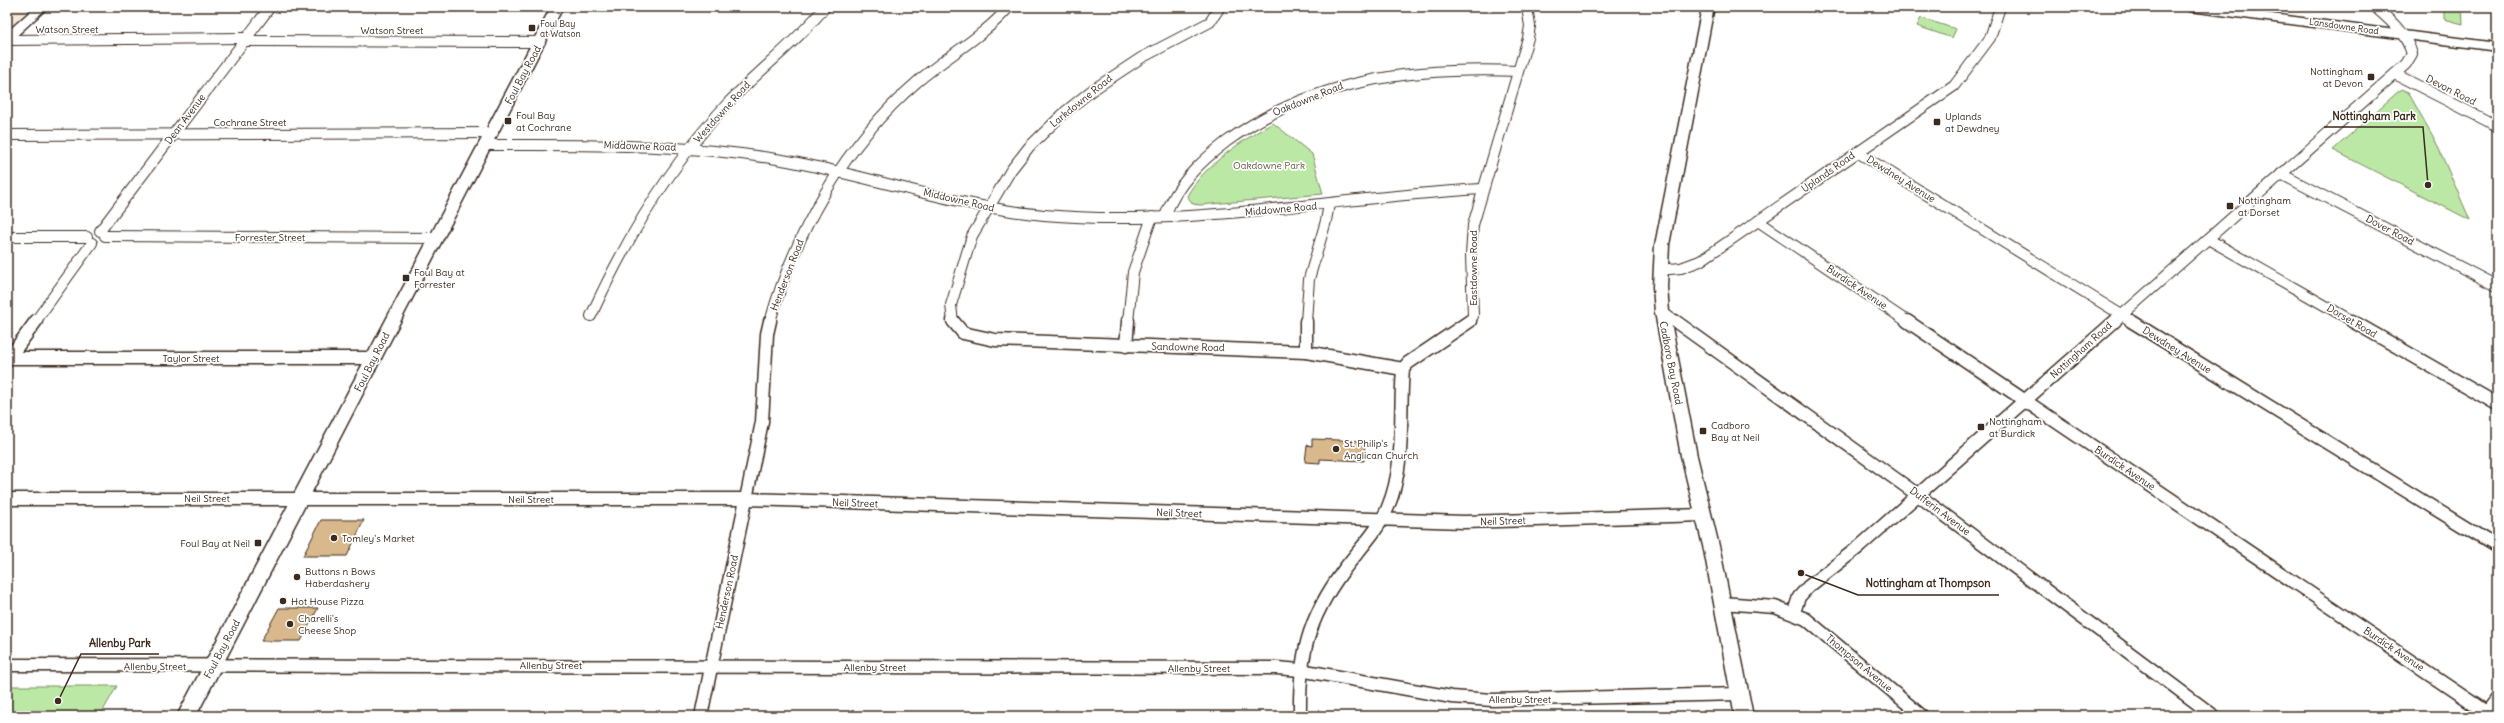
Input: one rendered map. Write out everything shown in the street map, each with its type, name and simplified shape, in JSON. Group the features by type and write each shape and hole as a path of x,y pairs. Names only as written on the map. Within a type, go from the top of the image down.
{"main road":[{"path":"7,39 42,7"},
{"name":"Foul Bay Road","path":"186,716 375,358 557,7"},
{"name":"Cadboro Bay Road","path":"1708,7 1662,245 1659,270 1662,312 1689,456 1704,515 1744,716"},
{"name":"Lansdowne Road","path":"2190,7 2497,47"}],"street":[{"name":"Dean Avenue","path":"102,233 174,134 270,7"},
{"name":"Westdowne Road","path":"591,316 633,231 690,148 728,104 754,77 796,39 825,7"},
{"name":"Henderson Road","path":"701,716 762,422 767,334 774,306 798,244 838,171 880,119 946,58 996,22 1009,7"},
{"name":"Larkdowne Road","path":"972,337 959,331 953,324 950,316 951,304 972,236 987,208 1011,170 1029,147 1065,112 1114,74 1141,58 1210,22 1220,7"},
{"name":"Eastdowne Road","path":"1403,370 1408,363 1468,324 1473,316 1471,241 1482,190 1530,26 1527,7"},
{"name":"Uplands Road","path":"1659,270 1681,268 1700,262 1954,86 1990,38 2000,7"},
{"path":"2375,7 2405,36"},
{"name":"Nottingham Road","path":"1794,612 1798,597 1808,587 1860,546 2120,315 2395,74 2412,54 2405,36"},
{"name":"Watson Street","path":"7,39 540,42"},
{"name":"Oakdowne Road","path":"1165,216 1176,190 1215,151 1242,131 1278,110 1298,101 1332,88 1385,75 1457,69 1518,71"},
{"name":"Devon Road","path":"2395,74 2497,126"},
{"name":"Cochrane Street","path":"7,135 174,134 489,139"},
{"name":"Middowne Road","path":"489,139 690,148 754,155 838,171 987,208 1046,215 1152,217 1237,213 1482,190"},
{"name":"Dewdney Avenue","path":"1857,152 2497,547"},
{"name":"Dover Road","path":"2282,174 2497,286"},
{"path":"1306,352 1308,282 1320,240 1328,220 1330,204"},
{"path":"1126,346 1134,272 1152,217"},
{"name":"Burdick Avenue","path":"1758,221 2025,400 2488,715"},
{"path":"8,359 90,240 102,233"},
{"name":"Forrester Street","path":"102,233 436,238"},
{"path":"7,237 90,240"},
{"name":"Dorset Road","path":"2208,239 2497,404"},
{"name":"Dufferin Avenue","path":"1662,312 1918,495 2214,716"},
{"name":"Sandowne Road","path":"972,337 1126,346 1218,347 1306,352 1403,370"},
{"name":"Taylor Street","path":"8,359 375,358"},
{"path":"1300,716 1300,670 1304,651 1317,616 1336,580 1365,547 1383,520 1397,476 1401,446 1403,370"},
{"name":"Neil Street","path":"7,499 747,499 1464,522 1704,515"},
{"path":"1722,603 1775,606 1794,612"},
{"name":"Thompson Avenue","path":"1794,612 1836,643 1922,716"},
{"name":"Allenby Street","path":"7,665 212,666 311,664 1300,670 1452,697 1492,700 1740,694"},
{"path":"2488,715 2497,698"}],"shaded area":[{"path":"7,7 33,7 7,31"}],"green space":[{"path":"2444,7 2462,7 2463,24 2444,19"},
{"path":"1921,18 1956,29 1952,38 1917,26"},
{"path":"2401,89 2408,92 2435,140 2470,220 2333,150"},
{"name":"Oakdowne Park","path":"1273,123 1312,154 1323,194 1200,205 1193,204 1187,196 1203,174 1237,145"},
{"path":"7,686 117,686 100,716 7,716"}],"building":[{"name":"St. Philip's Anglican Church","path":"1312,439 1365,441 1364,461 1320,459 1320,463 1305,462 1307,445 1312,446"},
{"name":"Tomley's Market","path":"321,520 364,520 347,556 303,556"},
{"name":"Charelli's Cheese Shop","path":"279,608 318,608 301,641 261,641"}],"place":[{"name":"Foul Bay at Watson","path":"532,28"},
{"name":"Nottingham at Devon","path":"2371,77"},
{"name":"Foul Bay at Cochrane","path":"508,121"},
{"name":"Uplands at Dewdney","path":"1937,122"},
{"name":"Nottingham Park","path":"2428,185"},
{"name":"Nottingham at Dorset","path":"2230,206"},
{"name":"Foul Bay at Forrester","path":"406,278"},
{"name":"Nottingham at Burdick","path":"1981,427"},
{"name":"Cadboro Bay at Neil","path":"1703,431"},
{"name":"St. Philip's Anglican Church","path":"1336,449"},
{"name":"Tomley's Market","path":"334,538"},
{"name":"Foul Bay at Neil","path":"258,543"},
{"name":"Nottingham at Thompson","path":"1801,573"},
{"name":"Buttons n Bows Haberdashery","path":"297,577"},
{"name":"Hot House Pizza","path":"283,601"},
{"name":"Charelli's Cheese Shop","path":"290,624"},
{"name":"Allenby Park","path":"58,701"}]}
